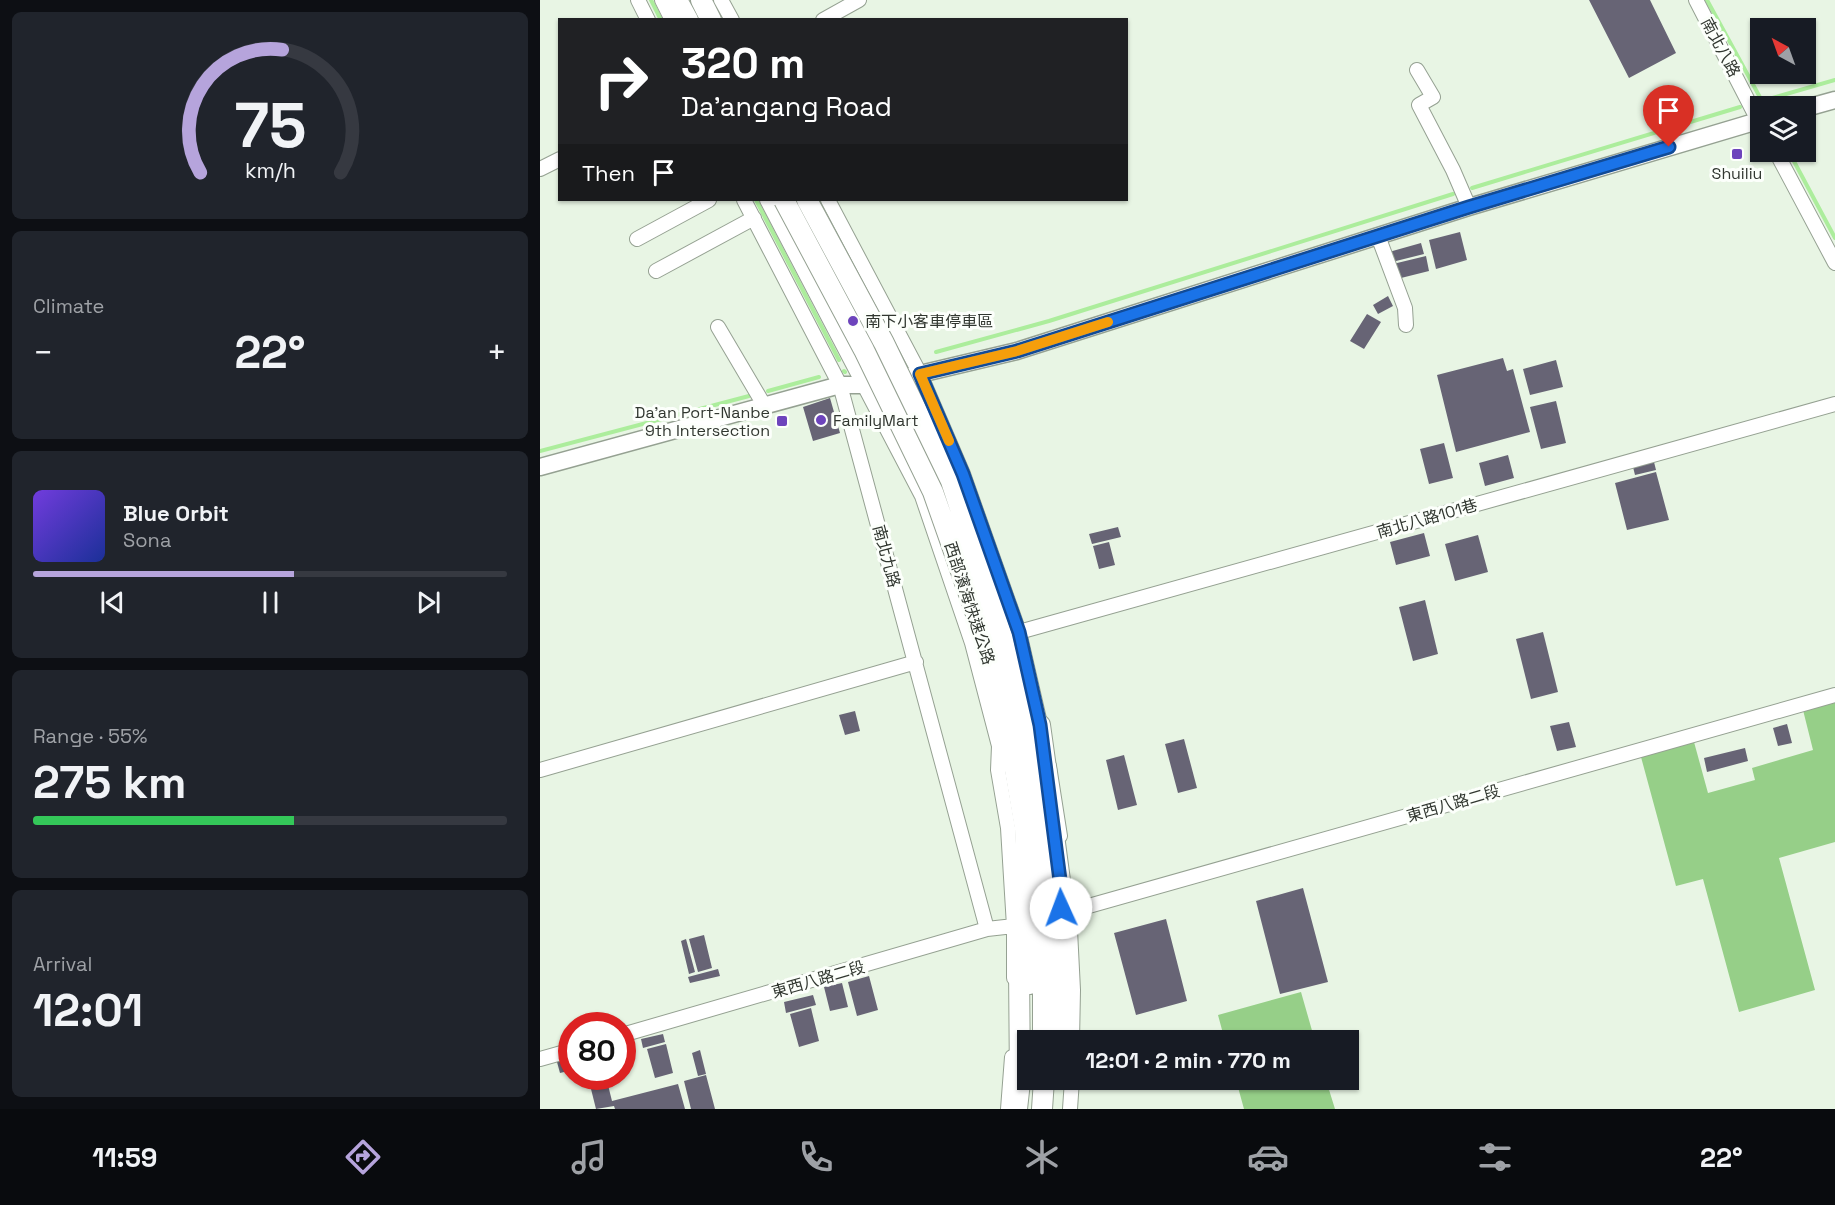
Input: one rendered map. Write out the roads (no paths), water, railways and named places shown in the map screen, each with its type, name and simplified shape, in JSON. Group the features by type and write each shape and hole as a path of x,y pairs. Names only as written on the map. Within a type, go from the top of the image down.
{"highway":[{"path":"677,0 687,18"},
{"path":"701,0 710,18"},
{"name":"西部濱海快速公路","path":"785,201 864,350 1003,639"},
{"name":"西部濱海快速公路","path":"808,201 884,343 951,482 1003,639 1015,770 1034,828 1043,1030"},
{"path":"1040,725 1061,888 1058,1030"},
{"path":"999,746 1018,868 1020,1082 1017,1109"},
{"name":"西部濱海快速公路","path":"1030,1030 1034,828"},
{"path":"1029,1109 1030,1090"},
{"path":"1042,1109 1043,1090"},
{"path":"1055,1109 1056,1090"}],"main road":[{"path":"1816,105 1835,100"},
{"path":"540,467 840,385 864,385 1017,351 1469,207 1750,125"}],"street":[{"path":"638,0 647,18"},
{"path":"662,0 671,18"},
{"path":"721,0 731,18"},
{"path":"827,18 859,0"},
{"name":"南北八路","path":"1696,0 1750,103"},
{"path":"1417,69 1433,97 1419,105 1453,170 1469,207"},
{"path":"540,169 558,160"},
{"path":"1781,162 1835,263"},
{"path":"637,239 707,201"},
{"name":"南北九路","path":"745,201 840,385 987,929"},
{"path":"768,201 922,496 972,643 999,746 998,770 1008,828 1014,926 1013,1035 1008,1109"},
{"path":"829,201 920,374 963,474 1003,639 1040,725 1071,911 1072,1030"},
{"path":"656,271 754,218"},
{"path":"1378,236 1388,257 1405,309 1406,325"},
{"path":"718,327 764,405"},
{"name":"南北八路101巷","path":"1003,639 1835,404"},
{"path":"540,770 916,662"},
{"name":"東西八路二段","path":"1071,911 1835,695"},
{"name":"東西八路二段","path":"636,1031 987,929 1014,926"},
{"path":"540,1059 558,1054"},
{"path":"1070,1109 1071,1090"}],"waterway":[{"path":"651,0 660,18"},
{"path":"1707,0 1762,101 1835,80"},
{"path":"1472,188 1740,107"},
{"path":"1794,162 1835,238"},
{"path":"936,352 1049,321 1453,194"},
{"path":"757,201 839,360"},
{"path":"768,391 819,377"},
{"path":"540,451 749,396"}],"place":[{"name":"Shuiliu","path":"1737,154"},
{"name":"南下小客車停車區","path":"853,321"},
{"name":"FamilyMart","path":"821,420"},
{"name":"Da'an Port-Nanbe 9th Intersection","path":"782,421"}]}
